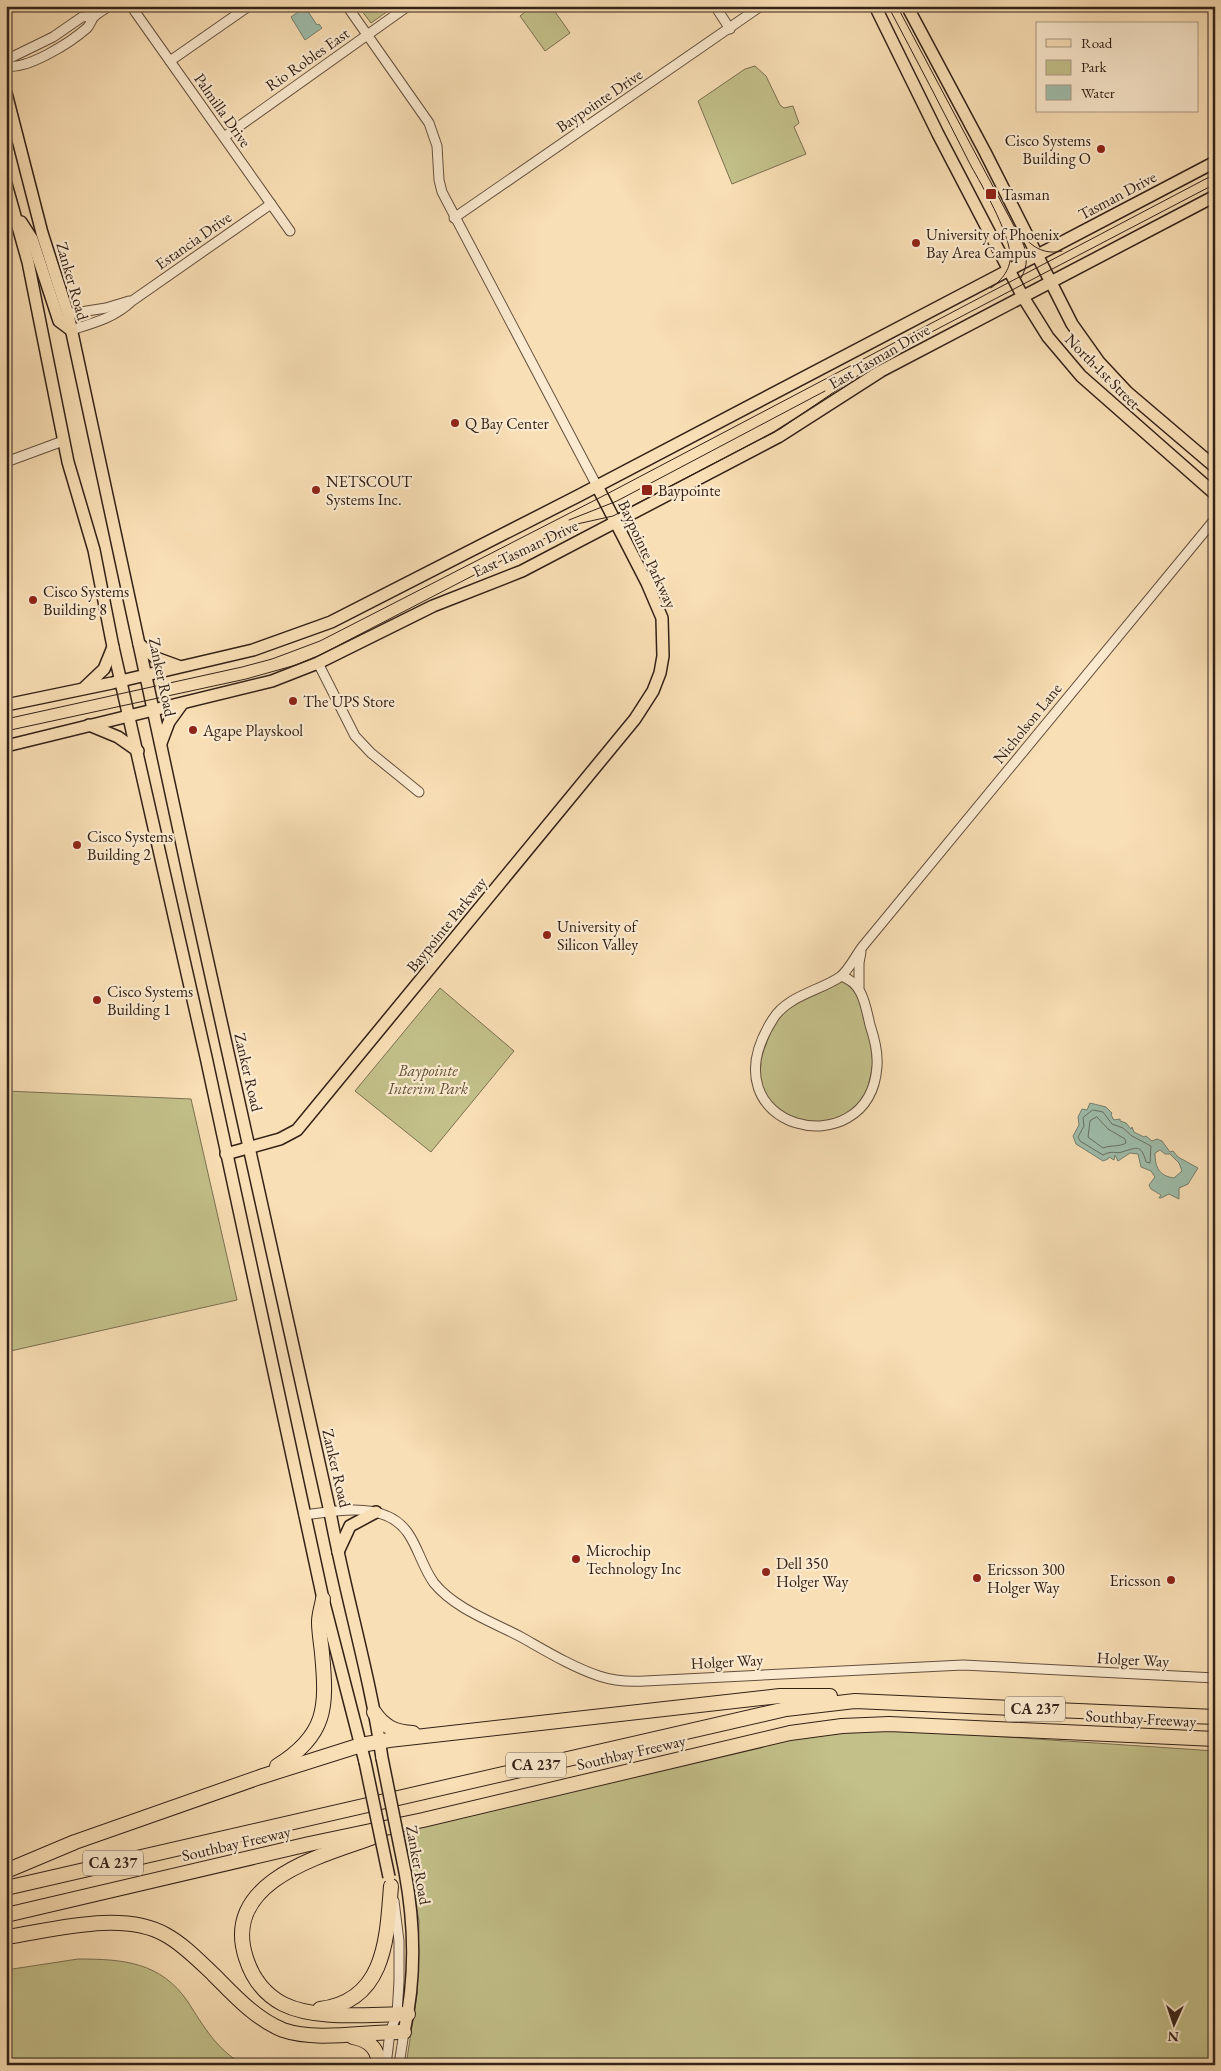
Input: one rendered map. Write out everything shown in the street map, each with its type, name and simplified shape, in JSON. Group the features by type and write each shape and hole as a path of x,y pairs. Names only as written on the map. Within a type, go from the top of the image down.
{"highway":[{"path":"260,1777 306,1745 314,1734 324,1708 325,1694 319,1621 323,1599"},
{"path":"6,1870 75,1842 260,1777 379,1741 780,1696 830,1696 855,1701"},
{"name":"Southbay Freeway","path":"6,1888 731,1720 786,1709 855,1701 1215,1717"},
{"path":"374,1712 383,1724 393,1729 407,1732 441,1734"},
{"path":"6,1907 743,1736 795,1726 864,1717 905,1718 1039,1724 1061,1726 1078,1733"},
{"name":"Southbay Freeway","path":"6,1915 309,1844 424,1820 790,1733 842,1726 889,1724 1215,1739"},
{"path":"402,2014 337,2014 300,2010 283,2004 258,1984 250,1970 242,1939 248,1909 257,1894 272,1880 289,1869 311,1859 424,1820"},
{"path":"300,2010 331,2008 346,2002 371,1981 379,1967 383,1953 390,1882"},
{"path":"6,1938 103,1924 130,1924 148,1928 165,1934 181,1945 241,2002 281,2029 301,2034 397,2032"},
{"path":"340,2034 369,2042 375,2048 379,2065"}],"main road":[{"name":"North 1st Street","path":"875,6 1022,297 1048,337 1076,371 1151,440 1215,494"},
{"name":"North 1st Street","path":"907,6 1038,255 1072,324 1099,362 1144,407 1215,467"},
{"name":"Zanker Road","path":"6,93 42,233 68,314 249,1148 374,1712 405,1872 413,1939 413,1966 397,2032"},
{"name":"Tasman Drive","path":"1010,271 1215,162"},
{"name":"Zanker Road","path":"6,184 33,284 63,441 96,559 113,647 138,751 304,1515 323,1599 365,1762 390,1882"},
{"path":"1022,297 1215,196"},
{"path":"13,210 32,239 59,321 71,330"},
{"name":"East Tasman Drive","path":"6,705 253,650 331,622 378,600 916,318 1010,271"},
{"name":"East Tasman Drive","path":"6,746 272,681 318,663 411,616 522,571 794,428 881,370 1022,297"},
{"name":"Baypointe Parkway","path":"226,1154 280,1140 297,1130 645,706 660,673 663,656 662,618 647,583 597,486"},
{"path":"139,644 156,658 180,667"},
{"path":"83,689 104,669 113,647"},
{"path":"161,743 170,722 182,704"},
{"path":"89,725 118,737 138,751"},
{"path":"338,1554 350,1526 376,1512"}],"street":[{"path":"6,66 14,68 59,47 88,27 94,16 109,6"},
{"name":"Palmilla Drive","path":"131,6 290,231"},
{"path":"170,61 249,6"},
{"name":"Baypointe Parkway","path":"347,6 429,123 437,146 438,180 454,218 597,486"},
{"name":"Rio Robles East","path":"224,137 408,6"},
{"path":"715,6 730,29"},
{"name":"Baypointe Drive","path":"454,218 761,6"},
{"path":"6,60 53,37 82,17 94,16"},
{"name":"Estancia Drive","path":"71,330 106,320 122,310 132,301 271,204"},
{"name":"Estancia Drive","path":"68,314 106,308 132,301"},
{"path":"6,462 63,441"},
{"name":"Nicholson Lane","path":"863,946 859,963 859,988 863,996 873,1036 877,1065 870,1093 861,1106 847,1120 830,1125 813,1126 798,1124 784,1118 765,1103 756,1085 755,1063 760,1042 774,1016 793,1000 841,976 863,946 1215,519"},
{"path":"318,663 355,736 371,753 419,792"},
{"path":"841,976 853,982 859,988"},
{"name":"Holger Way","path":"304,1515 362,1510 376,1512 393,1519 405,1528 413,1539 427,1572 435,1584 457,1602 578,1668 614,1680 645,1681 963,1665 1215,1678"},
{"name":"Zanker Road","path":"390,1882 399,1941 402,2014"},
{"name":"Zanker Road","path":"386,2065 397,2032"},
{"name":"Zanker Road","path":"397,2032 399,2065"}],"green space":[{"path":"358,6 395,6 371,23"},
{"path":"529,6 551,6 570,33 545,51 520,16 530,8"},
{"path":"755,66 766,76 780,105 784,108 793,106 799,123 794,127 806,154 732,184 698,101 745,69"},
{"path":"840,979 851,984 860,1000 870,1036 873,1065 867,1091 859,1103 845,1117 813,1123 785,1115 767,1101 760,1085 759,1063 776,1018 794,1004"},
{"name":"Baypointe Interim Park","path":"440,988 514,1051 431,1152 355,1091"},
{"path":"6,1091 191,1099 237,1300 6,1352"},
{"path":"842,1726 1215,1751 1215,2065 406,2065 417,1994 419,1921 402,1825"},
{"path":"78,1959 110,1960 140,1965 166,1978 188,2002 219,2045 234,2059 244,2065 6,2065 6,1970"}],"water":[{"path":"305,7 317,25 319,24 322,28 305,40 291,17"},
{"path":"1090,1103 1106,1107 1112,1113 1111,1115 1114,1120 1120,1119 1131,1129 1132,1127 1134,1132 1144,1137 1146,1136 1152,1141 1157,1139 1162,1141 1170,1152 1173,1151 1178,1157 1198,1168 1188,1184 1179,1188 1179,1199 1169,1194 1159,1198 1161,1195 1151,1189 1149,1185 1155,1177 1151,1171 1141,1167 1138,1154 1130,1153 1118,1161 1115,1155 1114,1160 1109,1157 1103,1161 1076,1144 1073,1136 1079,1125 1078,1117 1082,1109 1087,1110","holes":["1160,1150 1165,1154 1170,1154 1179,1163 1182,1171 1174,1178 1161,1173 1157,1167 1155,1153"]}],"tram line":[{"path":"888,6 1000,220 1008,243 1010,258 1008,269 991,288"},
{"path":"897,6 1022,241 1026,260 1021,278"},
{"path":"6,719 242,667 272,659 320,641 603,496 1215,174"},
{"path":"6,731 246,679 296,665 320,655 559,531 577,524 613,516 780,429 869,368 922,337 1215,184"},
{"path":"1023,236 1040,250 1062,251"},
{"path":"569,520 617,501 825,391"}],"place":[{"name":"Cisco Systems Building O","path":"1101,149"},
{"name":"Tasman","path":"991,194"},
{"name":"University of Phoenix Bay Area Campus","path":"916,243"},
{"name":"Q Bay Center","path":"455,423"},
{"name":"NETSCOUT Systems Inc.","path":"316,490"},
{"name":"Baypointe","path":"647,490"},
{"name":"Cisco Systems Building 8","path":"33,600"},
{"name":"The UPS Store","path":"293,701"},
{"name":"Agape Playskool","path":"193,730"},
{"name":"Cisco Systems Building 2","path":"77,845"},
{"name":"University of Silicon Valley","path":"547,935"},
{"name":"Cisco Systems Building 1","path":"97,1000"},
{"name":"Microchip Technology Inc","path":"576,1559"},
{"name":"Dell 350 Holger Way","path":"766,1572"},
{"name":"Ericsson 300 Holger Way","path":"977,1578"},
{"name":"Ericsson","path":"1171,1580"}]}
